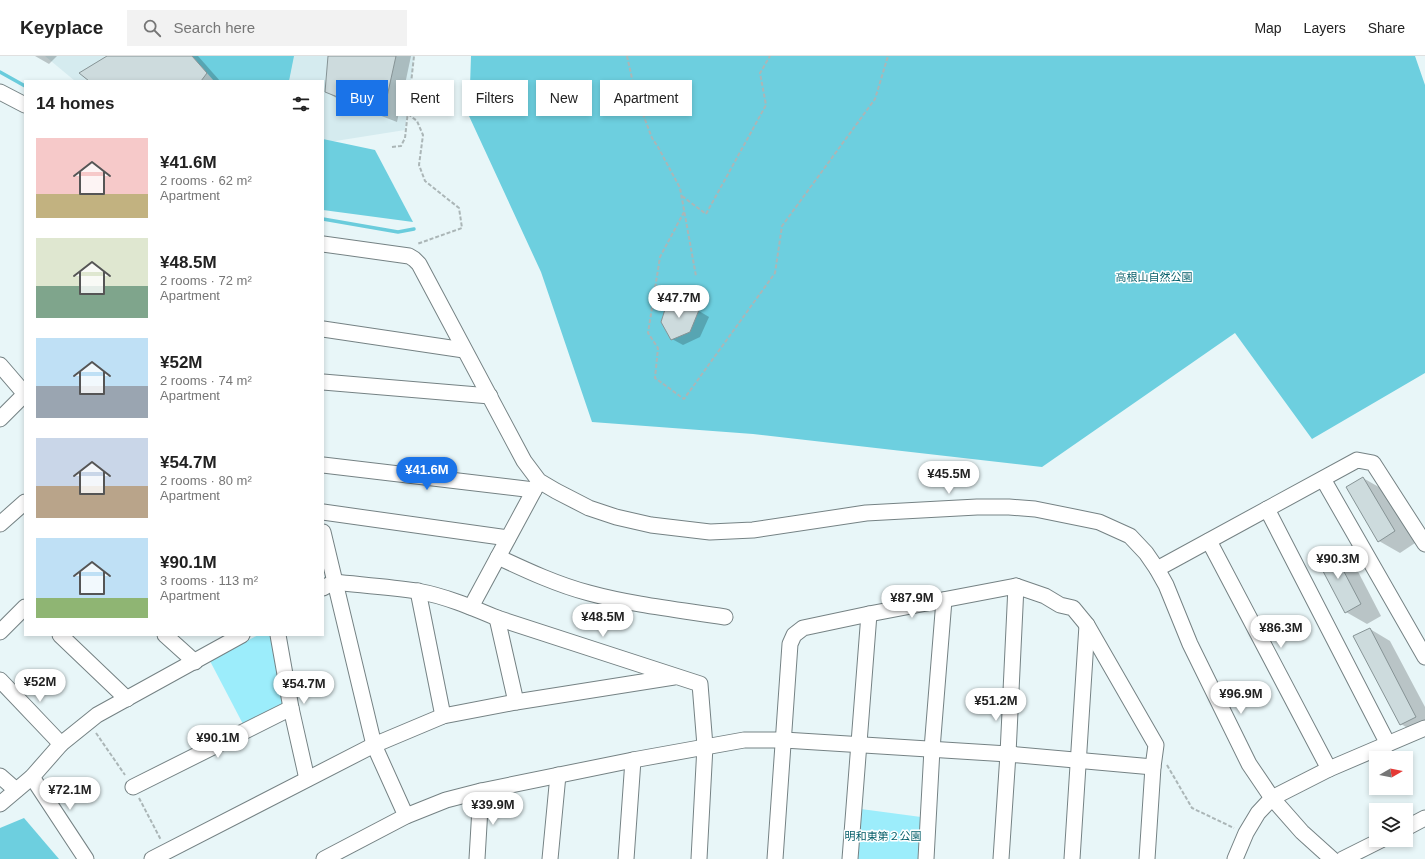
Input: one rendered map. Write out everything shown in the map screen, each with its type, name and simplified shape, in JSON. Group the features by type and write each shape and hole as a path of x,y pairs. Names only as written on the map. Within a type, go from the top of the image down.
{"street":[{"path":"0,92 24,104"},
{"path":"324,244 409,256 419,264 536,485"},
{"path":"324,328 464,350"},
{"path":"0,365 24,393"},
{"path":"324,382 490,396"},
{"path":"0,419 24,395"},
{"path":"1157,569 1357,460 1373,463 1425,544"},
{"path":"324,465 536,485 556,491 589,508 616,517 651,525 710,532 753,530 866,512 977,507 1035,509 1099,522 1130,536 1146,553 1166,585 1190,644 1249,764 1272,798 1302,832 1332,859"},
{"path":"1323,479 1425,657"},
{"path":"471,607 536,485"},
{"path":"0,524 24,503"},
{"path":"1267,509 1388,744"},
{"path":"324,512 508,538"},
{"path":"1209,540 1329,769"},
{"path":"324,541 329,585 374,745 406,816"},
{"path":"498,557 544,578 588,593 617,600 725,617"},
{"path":"329,585 418,592 438,596 471,607 497,618 700,684 705,746 699,859"},
{"path":"1001,859 1008,754 1016,586"},
{"path":"775,859 790,644 794,635 803,628 1016,586 1045,596 1060,605 1073,608 1087,625 1156,745 1160,766 1147,859"},
{"path":"418,592 443,716"},
{"path":"926,859 932,750 944,600"},
{"path":"0,632 24,608"},
{"path":"850,859 869,614"},
{"path":"497,618 516,702"},
{"path":"1072,859 1077,761 1087,625"},
{"path":"61,636 127,699"},
{"path":"166,636 195,662"},
{"path":"0,804 32,777 61,744 97,715 240,636"},
{"path":"278,636 291,708 307,779"},
{"path":"152,859 374,745 443,716 516,702 677,677"},
{"path":"0,680 61,744"},
{"path":"133,787 291,708"},
{"path":"1235,859 1246,833 1258,813 1272,798 1329,769 1425,728"},
{"path":"324,859 406,816 446,800 558,775 705,746 744,740 784,740 858,744 1160,766"},
{"path":"626,859 633,760"},
{"path":"550,859 558,775"},
{"path":"0,776 16,790"},
{"path":"32,777 86,859"},
{"path":"477,859 481,791"},
{"path":"1413,824 1425,818"},
{"path":"1343,859 1369,846"}],"path":[{"path":"412,80 414,56"},
{"path":"627,56 636,96 652,138 680,188 696,276"},
{"path":"681,196 706,214 766,105 760,72 770,56"},
{"path":"684,212 660,257 648,333 658,348 655,378 684,399 775,273 782,226 875,99 888,56"},
{"path":"392,147 401,146 405,138 408,116"},
{"path":"409,256 412,246 462,228 459,208 425,181 419,166 423,135 417,121 411,116"},
{"path":"1160,766 1192,808 1246,833"}],"shaded area":[{"path":"45,56 414,56 411,80 396,80 396,116 407,116 405,130 324,143 324,80 74,80"}],"green space":[{"path":"192,56 294,56 289,80 213,80"},
{"name":"高根山自然公園","path":"471,56 1415,56 1425,85 1425,373 1312,439 1235,333 1042,467 753,434 592,422 541,272 469,116 528,116 528,80 470,80"},
{"path":"324,139 375,150 413,222 324,210"},
{"path":"256,636 272,636 286,706 244,726 210,661"},
{"name":"明和東第２公園","path":"861,809 921,817 920,859 858,859"},
{"path":"24,818 59,859 0,859 0,828"}],"building":[{"path":"107,56 192,56 207,73 202,80 88,80 79,73"},
{"path":"328,56 396,56 388,92 388,80 336,80 336,96 325,92"},
{"path":"684,301 699,310 690,332 671,340 661,322 667,303"},
{"path":"1363,477 1395,531 1378,542 1346,487"},
{"path":"1331,547 1361,604 1345,613 1315,556"},
{"path":"1370,628 1416,717 1400,725 1353,636"}],"waterway":[{"path":"0,72 24,85"},
{"path":"324,219 398,232 414,229"}]}
